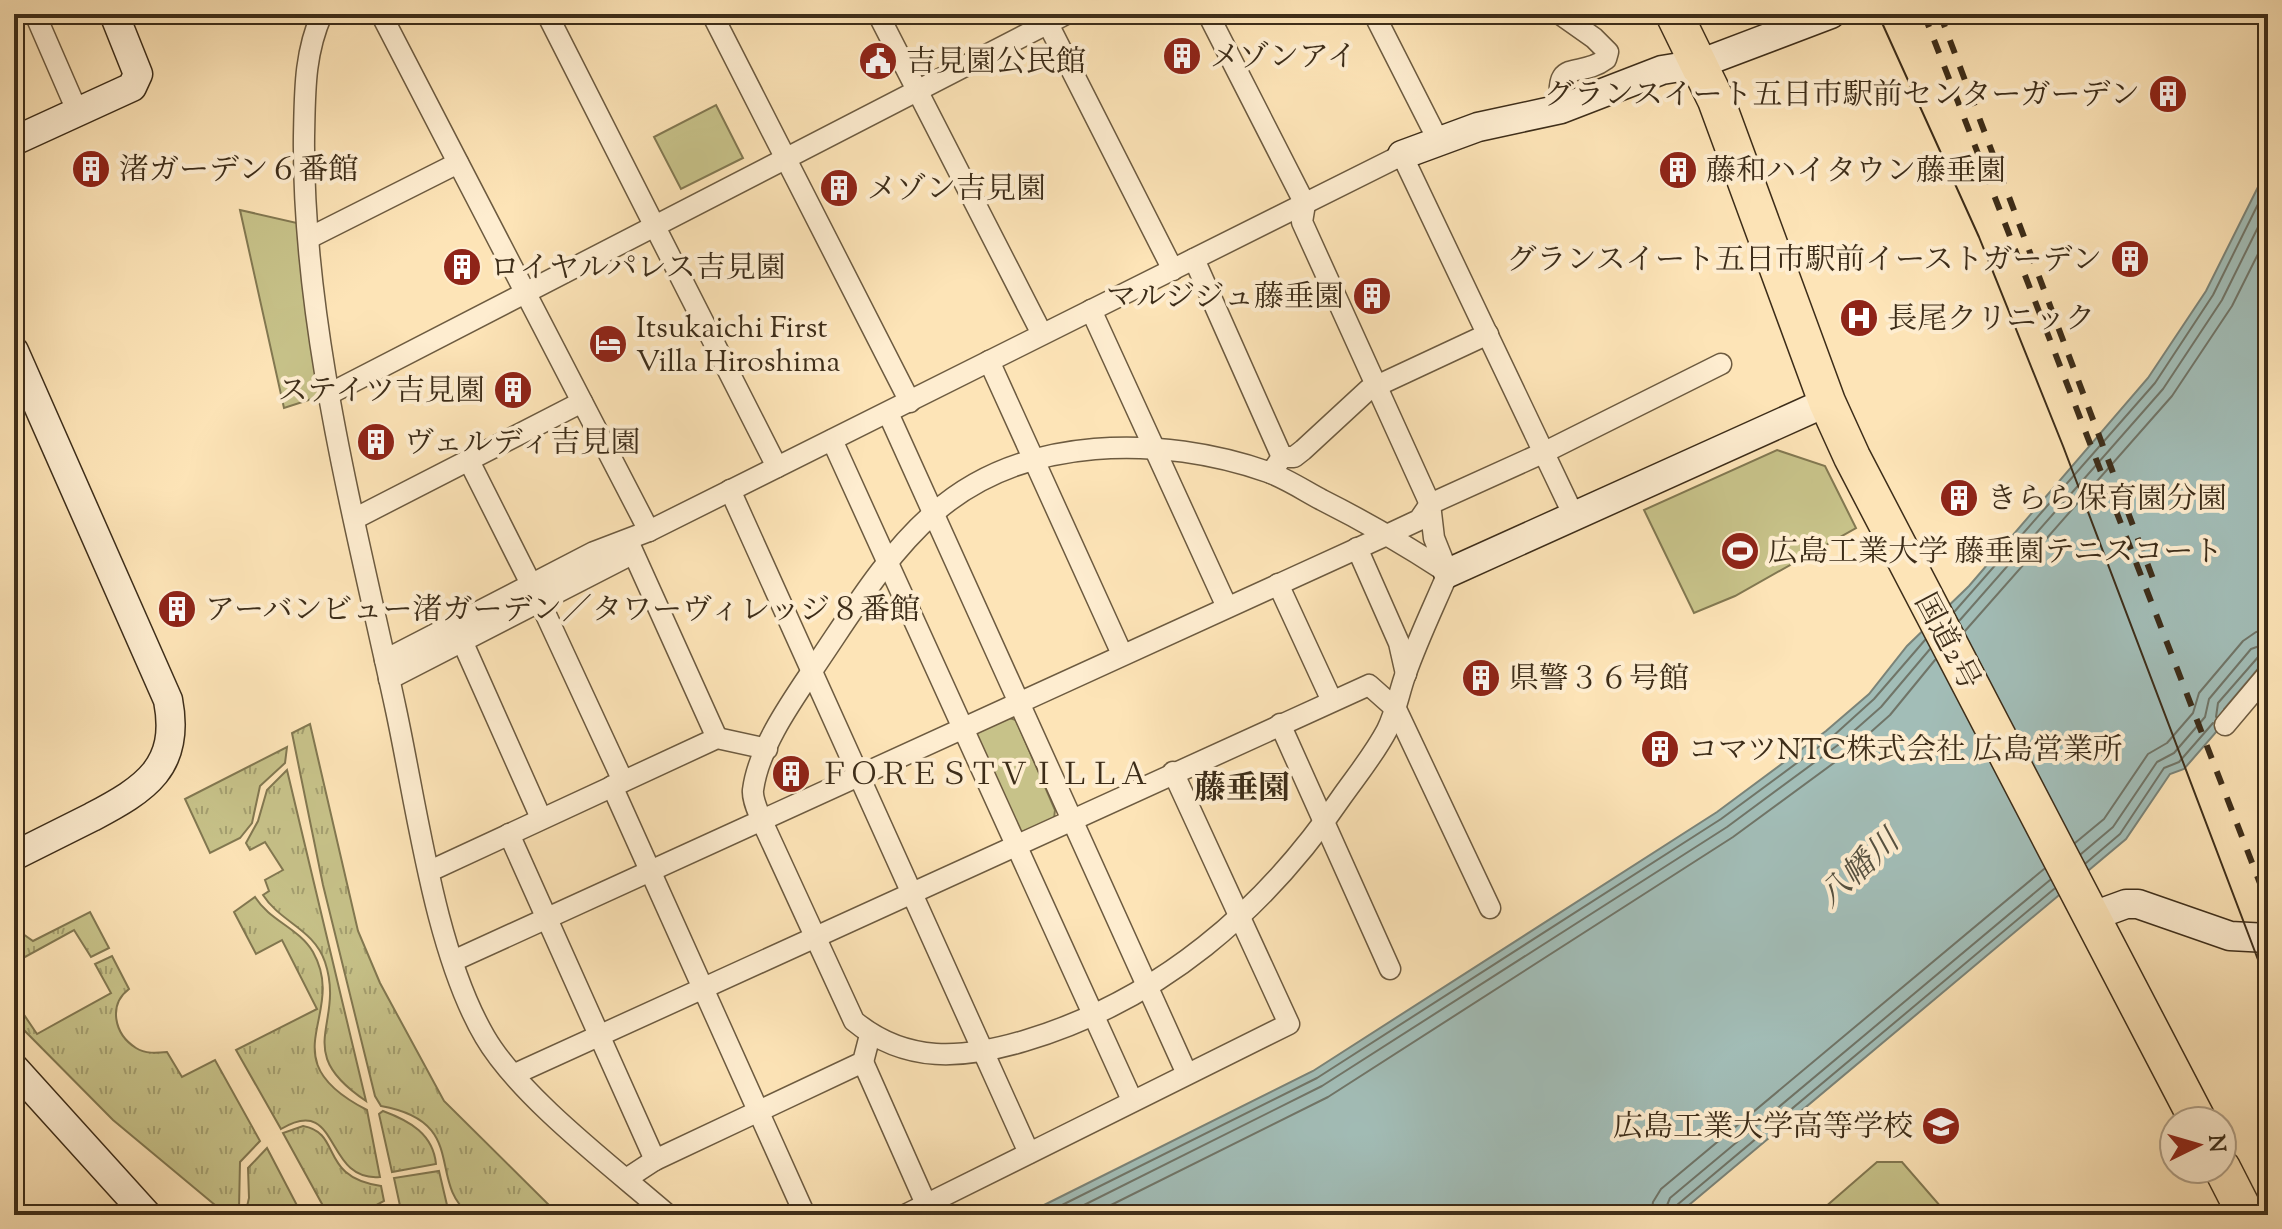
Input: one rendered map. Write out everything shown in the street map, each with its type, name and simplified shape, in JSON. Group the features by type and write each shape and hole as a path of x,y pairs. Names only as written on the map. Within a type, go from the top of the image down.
{"highway":[{"name":"国道2号","path":"1674,14 1699,64 1750,189 1827,402 2190,1105"},
{"path":"2231,1185 2246,1215"}],"street":[{"path":"35,14 78,113"},
{"path":"14,141 126,91 136,81 136,66 114,14"},
{"path":"322,14 307,57 305,77 304,177 309,238 330,387 356,518 430,871 453,961 486,1040 515,1074 668,1215"},
{"path":"381,14 649,531"},
{"path":"547,14 777,467"},
{"path":"712,14 910,402"},
{"path":"878,14 1042,334"},
{"path":"1208,14 1305,204 1302,222 1430,504 1434,538 1448,573"},
{"path":"1374,14 1438,140"},
{"path":"1560,14 1608,52 1606,59 1597,65 1573,68 1563,74 1557,89 1561,109"},
{"path":"387,670 630,547 649,531 1402,155 1438,140 1561,109 1662,70 1699,64 1803,22 1831,14"},
{"path":"330,387 1049,16 1173,270"},
{"path":"1402,155 1573,514"},
{"path":"309,238 458,163"},
{"path":"1194,259 1277,465"},
{"path":"1091,310 1227,607"},
{"path":"1277,465 1303,450 1377,385 1488,334"},
{"path":"14,351 168,700 171,717 165,756 156,773 138,793 14,856"},
{"path":"989,361 1122,654"},
{"path":"453,961 1419,520 1430,504 1545,452 1721,364"},
{"path":"356,518 582,402"},
{"path":"1448,573 1277,465 1155,448 1091,450 1033,460 982,482 934,512 887,565 812,671 767,749 752,792 761,819 854,1021 870,1035 894,1046 933,1056 984,1051 1062,1030 1148,988 1241,917 1324,823 1375,749 1396,709 1406,674 1448,573 1827,402"},
{"path":"888,413 1187,1074"},
{"path":"832,440 1132,1100"},
{"path":"468,459 536,593 650,869 805,1215"},
{"path":"730,490 1029,1153"},
{"path":"630,547 717,738"},
{"path":"1357,548 1399,643 1406,674"},
{"path":"1278,584 1332,701"},
{"path":"387,670 463,643 536,593"},
{"path":"463,643 541,818"},
{"path":"2225,725 2268,674"},
{"path":"515,1074 813,935 1369,685 1396,709 1490,908"},
{"path":"1280,724 1390,969"},
{"path":"430,871 717,738 767,749"},
{"path":"905,1215 1289,1024 1173,772"},
{"path":"509,834 655,1160"},
{"path":"2093,916 2126,904 2138,904 2230,936 2268,938"},
{"path":"870,1035 863,1062 926,1204"},
{"path":"626,1179 655,1160 863,1062"},
{"path":"14,1068 147,1215"}],"green space":[{"path":"716,105 743,158 681,189 654,137"},
{"path":"240,210 297,223 321,396 284,408"},
{"name":"広島工業大学 藤垂園テニスコート","path":"1777,450 1825,466 1856,528 1735,596 1694,613 1644,510"},
{"path":"1006,717 1016,720 1055,810 1054,819 1022,832 1013,828 973,737 979,729"},
{"path":"310,724 358,931 380,983 444,1101 559,1215 470,1215 457,1201 437,1139 426,1125 409,1114 381,1106 375,1096 323,885 292,733"},
{"path":"287,747 285,763 260,786 252,823 240,838 210,853 185,799"},
{"path":"287,770 366,1101 343,1083 330,1067 325,1051 330,984 320,951 263,895 269,891 265,880 283,870 265,842 250,850 246,843 258,821 267,790"},
{"path":"255,897 313,952 322,975 315,1054 321,1072 337,1091 367,1110 380,1177 362,1175 349,1167 324,1130 314,1122 300,1121 281,1129 236,1050 317,1009 282,940 256,954 234,912"},
{"path":"90,912 109,948 91,957 74,930 14,963 14,934 23,934 33,941"},
{"path":"112,956 129,989 122,996 116,1011 123,1035 140,1050 167,1052 182,1077 215,1060 260,1141 240,1162 239,1209 233,1215 227,1215 113,1120 14,1020 14,1000 37,1034 111,993 95,964"},
{"path":"383,1111 402,1119 425,1137 436,1164 392,1172 379,1114"},
{"path":"303,1126 323,1137 339,1165 348,1174 381,1186 384,1201 358,1215 327,1213 283,1133"},
{"path":"267,1148 302,1215 245,1215 249,1198 248,1168"},
{"path":"1877,1162 1902,1162 1948,1215 1816,1215"},
{"path":"439,1171 447,1205 453,1215 402,1215 394,1178"}],"water":[{"name":"八幡川","path":"2268,167 2268,657 2224,709 2224,723 2184,769 2170,774 2126,839 1677,1215 1024,1215 1313,1071 1717,812 1826,731 1869,694 1907,646 1969,586 2148,378 2206,291"}],"tram line":[{"path":"1878,14 1979,237 2063,446 2268,986"}],"railway":[{"path":"1924,14 2268,904"},
{"path":"1940,14 2155,584"}],"place":[{"name":"メゾンアイ","path":"1182,56"},
{"name":"吉見園公民館","path":"878,61"},
{"name":"グランスイート五日市駅前センターガーデン","path":"2168,94"},
{"name":"渚ガーデン６番館","path":"91,169"},
{"name":"藤和ハイタウン藤垂園","path":"1678,170"},
{"name":"メゾン吉見園","path":"839,188"},
{"name":"グランスイート五日市駅前イーストガーデン","path":"2130,259"},
{"name":"ロイヤルパレス吉見園","path":"462,267"},
{"name":"マルジジュ藤垂園","path":"1372,296"},
{"name":"長尾クリニック","path":"1859,318"},
{"name":"Itsukaichi First Villa Hiroshima","path":"608,344"},
{"name":"ステイツ吉見園","path":"513,390"},
{"name":"ヴェルディ吉見園","path":"376,442"},
{"name":"きらら保育園分園","path":"1959,498"},
{"name":"広島工業大学 藤垂園テニスコート","path":"1740,551"},
{"name":"アーバンビュー渚ガーデン／タワーヴィレッジ８番館","path":"177,609"},
{"name":"県警３６号館","path":"1481,678"},
{"name":"コマツNTC株式会社 広島営業所","path":"1660,749"},
{"name":"ＦＯＲＥＳＴＶＩＬＬＡ","path":"791,774"},
{"name":"広島工業大学高等学校","path":"1941,1126"}],"district":[{"name":"藤垂園","path":"1242,787"}]}
